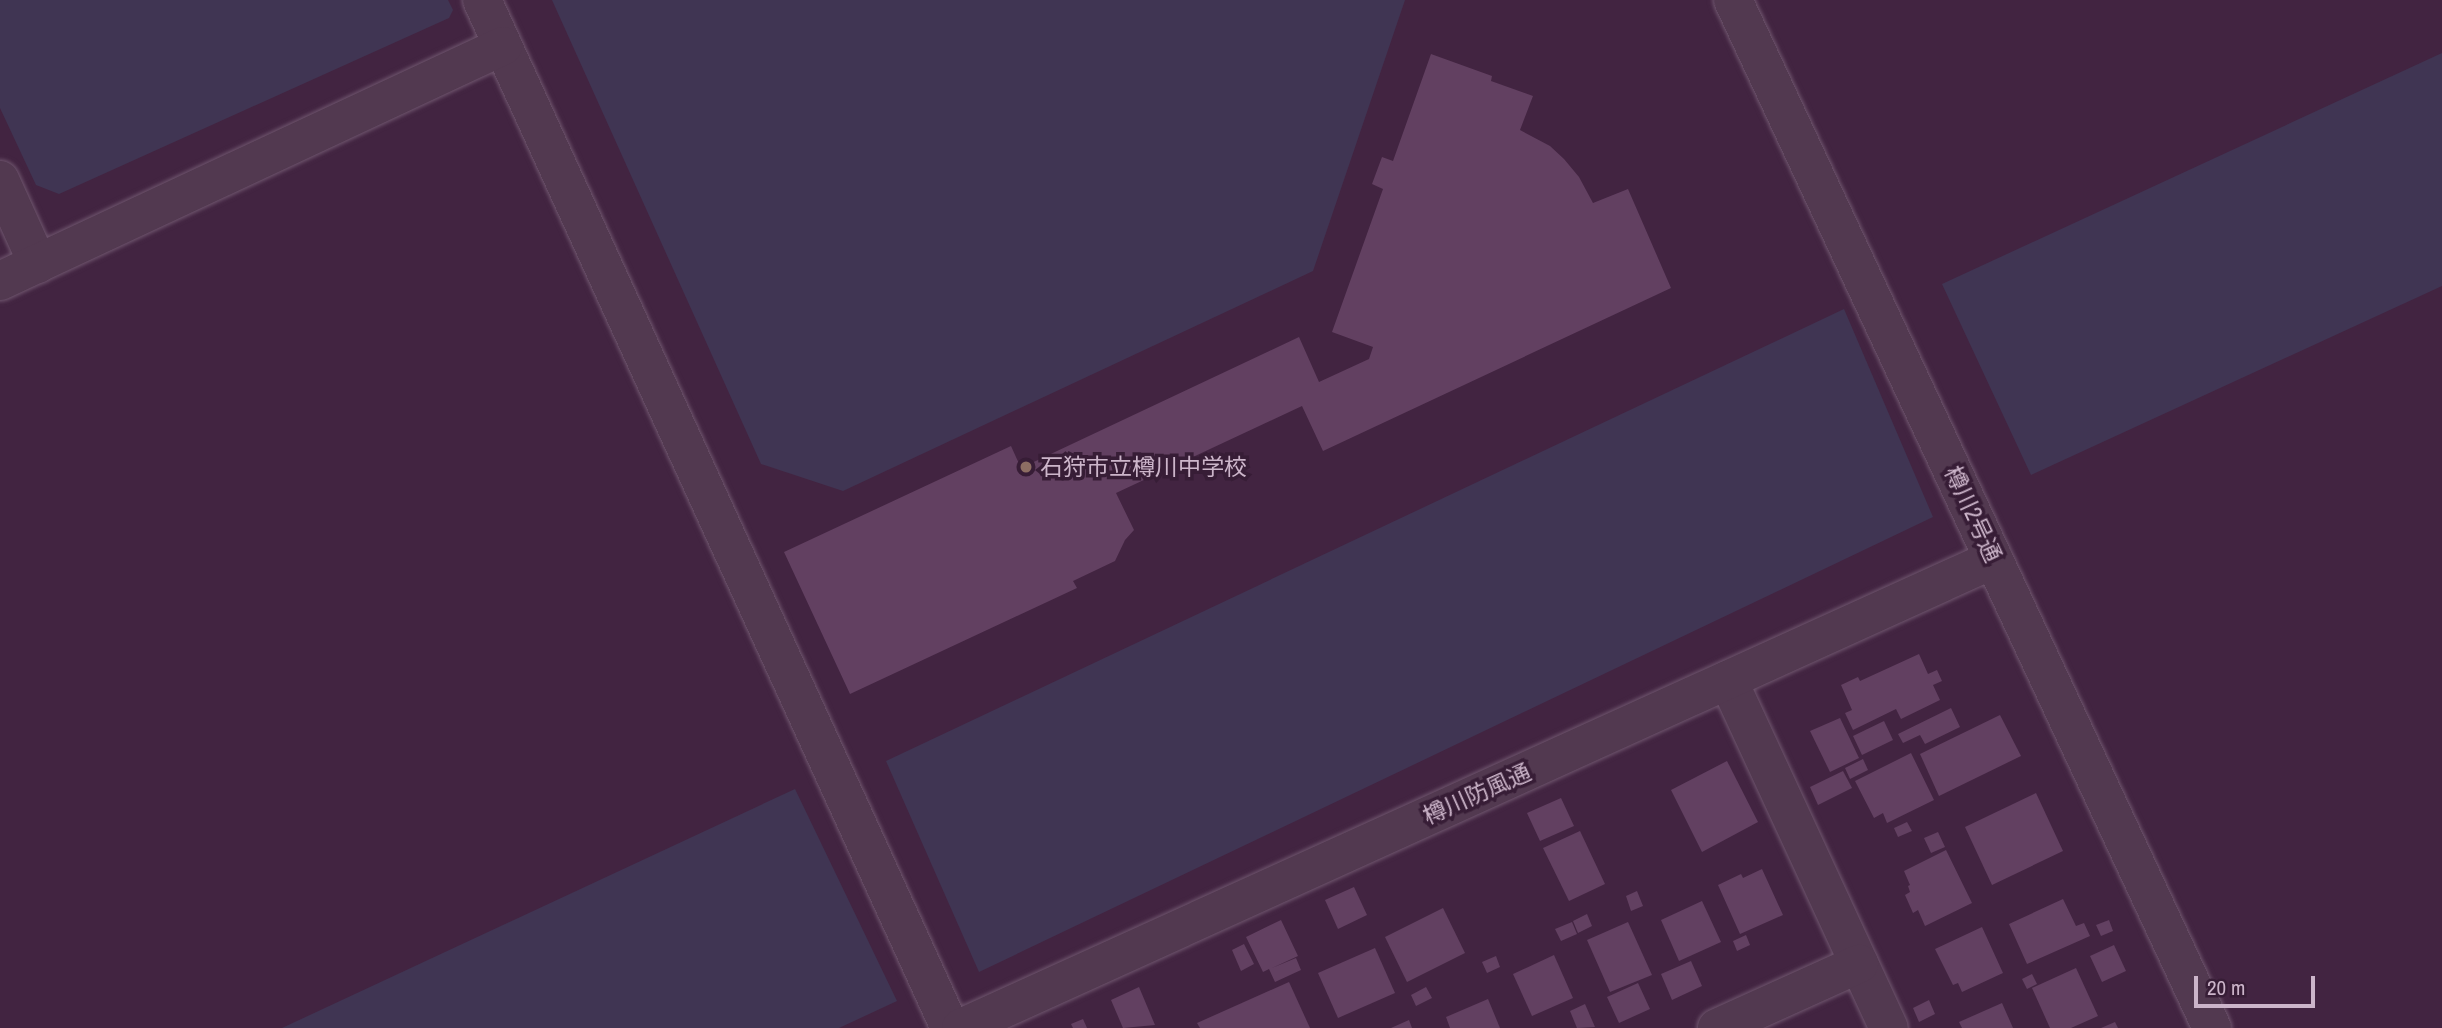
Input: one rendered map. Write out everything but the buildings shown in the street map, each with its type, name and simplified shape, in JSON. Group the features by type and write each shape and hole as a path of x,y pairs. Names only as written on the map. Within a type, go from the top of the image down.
{"street":[{"path":"482,0 950,1028"},
{"name":"樽川2号通","path":"1733,0 2212,1028"},
{"path":"0,281 503,46"},
{"path":"0,180 38,264"},
{"name":"樽川防風通","path":"961,1028 1994,559"},
{"path":"1728,680 1889,1028"},
{"path":"1717,1028 1859,964"}],"shaded area":[{"path":"0,0 448,0 453,10 449,18 59,194 36,185 0,108"},
{"path":"552,0 1405,0 1313,271 843,491 761,464"},
{"path":"2442,53 2442,286 2031,475 1942,284"},
{"path":"1844,309 1933,517 979,972 886,761"},
{"path":"795,789 897,1001 839,1028 282,1028"}],"place":[{"name":"石狩市立樽川中学校","path":"1026,467"}]}
